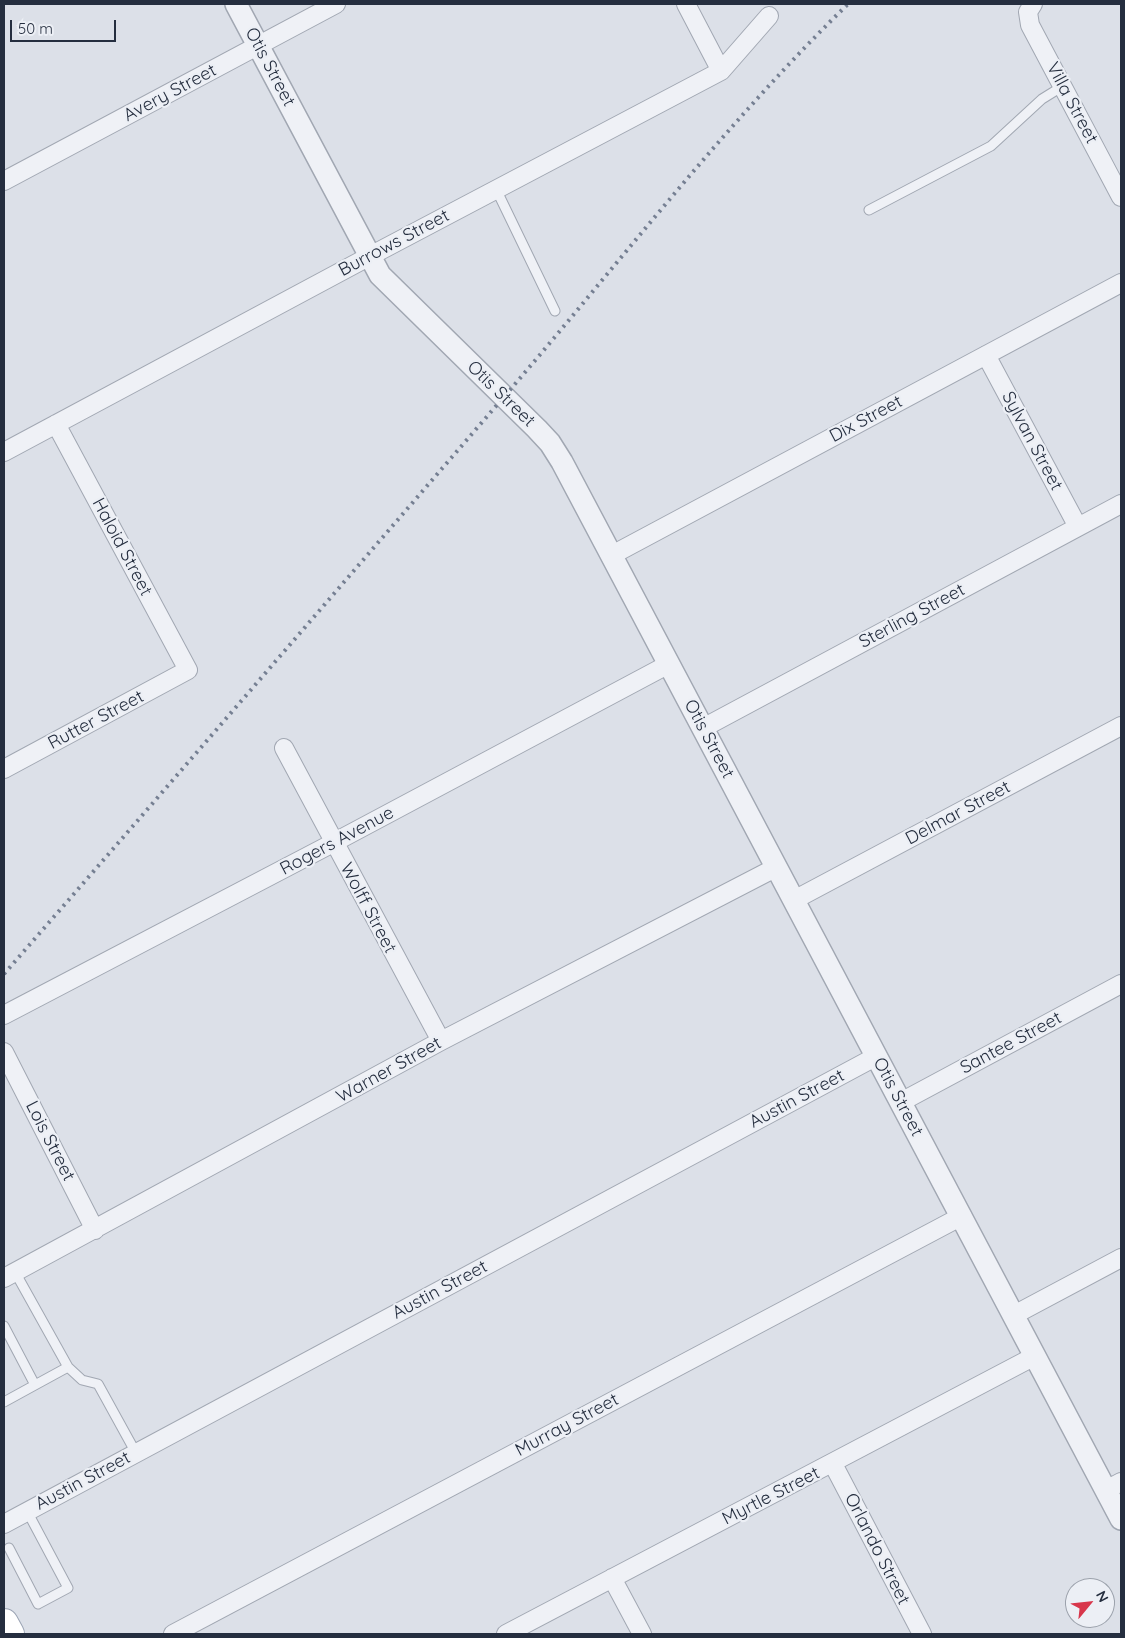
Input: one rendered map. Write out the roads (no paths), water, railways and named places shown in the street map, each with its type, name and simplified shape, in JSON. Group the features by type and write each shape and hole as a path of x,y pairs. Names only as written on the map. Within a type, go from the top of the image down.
{"main road":[{"path":"4,1623 10,1634"}],"street":[{"name":"Otis Street","path":"236,4 370,256 388,284 550,443 562,462 1035,1356 1114,1486 1121,1518"},
{"name":"Avery Street","path":"4,181 336,4"},
{"path":"686,4 721,71"},
{"name":"Villa Street","path":"1031,6 1030,25 1121,198"},
{"name":"Burrows Street","path":"4,452 721,71 769,16"},
{"name":"Dix Street","path":"612,555 1121,283"},
{"name":"Sylvan Street","path":"986,355 1078,527"},
{"name":"Haloid Street","path":"56,424 188,670"},
{"name":"Sterling Street","path":"703,728 1121,504"},
{"name":"Rogers Avenue","path":"4,1015 333,844 669,664"},
{"name":"Rutter Street","path":"4,769 188,670"},
{"name":"Delmar Street","path":"794,900 1121,726"},
{"name":"Wolff Street","path":"284,748 333,844 440,1041"},
{"name":"Warner Street","path":"10,1275 440,1041 777,867"},
{"name":"Santee Street","path":"901,1102 1121,984"},
{"name":"Lois Street","path":"4,1052 95,1230"},
{"name":"Austin Street","path":"4,1524 877,1056"},
{"name":"Murray Street","path":"173,1634 962,1216"},
{"path":"1014,1315 1121,1258"},
{"name":"Myrtle Street","path":"506,1634 833,1464 1035,1356"},
{"name":"Orlando Street","path":"833,1464 922,1634"},
{"path":"612,1578 642,1634"}],"lane":[{"path":"869,210 991,146 1042,99 1063,86"},
{"path":"496,189 556,311"},
{"path":"10,1275 68,1367 82,1380 98,1384 136,1453"},
{"path":"4,1326 36,1385"},
{"path":"4,1402 68,1367"},
{"path":"9,1548 38,1604 68,1588 28,1511"}],"railway":[{"path":"4,974 503,398 714,147 757,98 848,4"}]}
